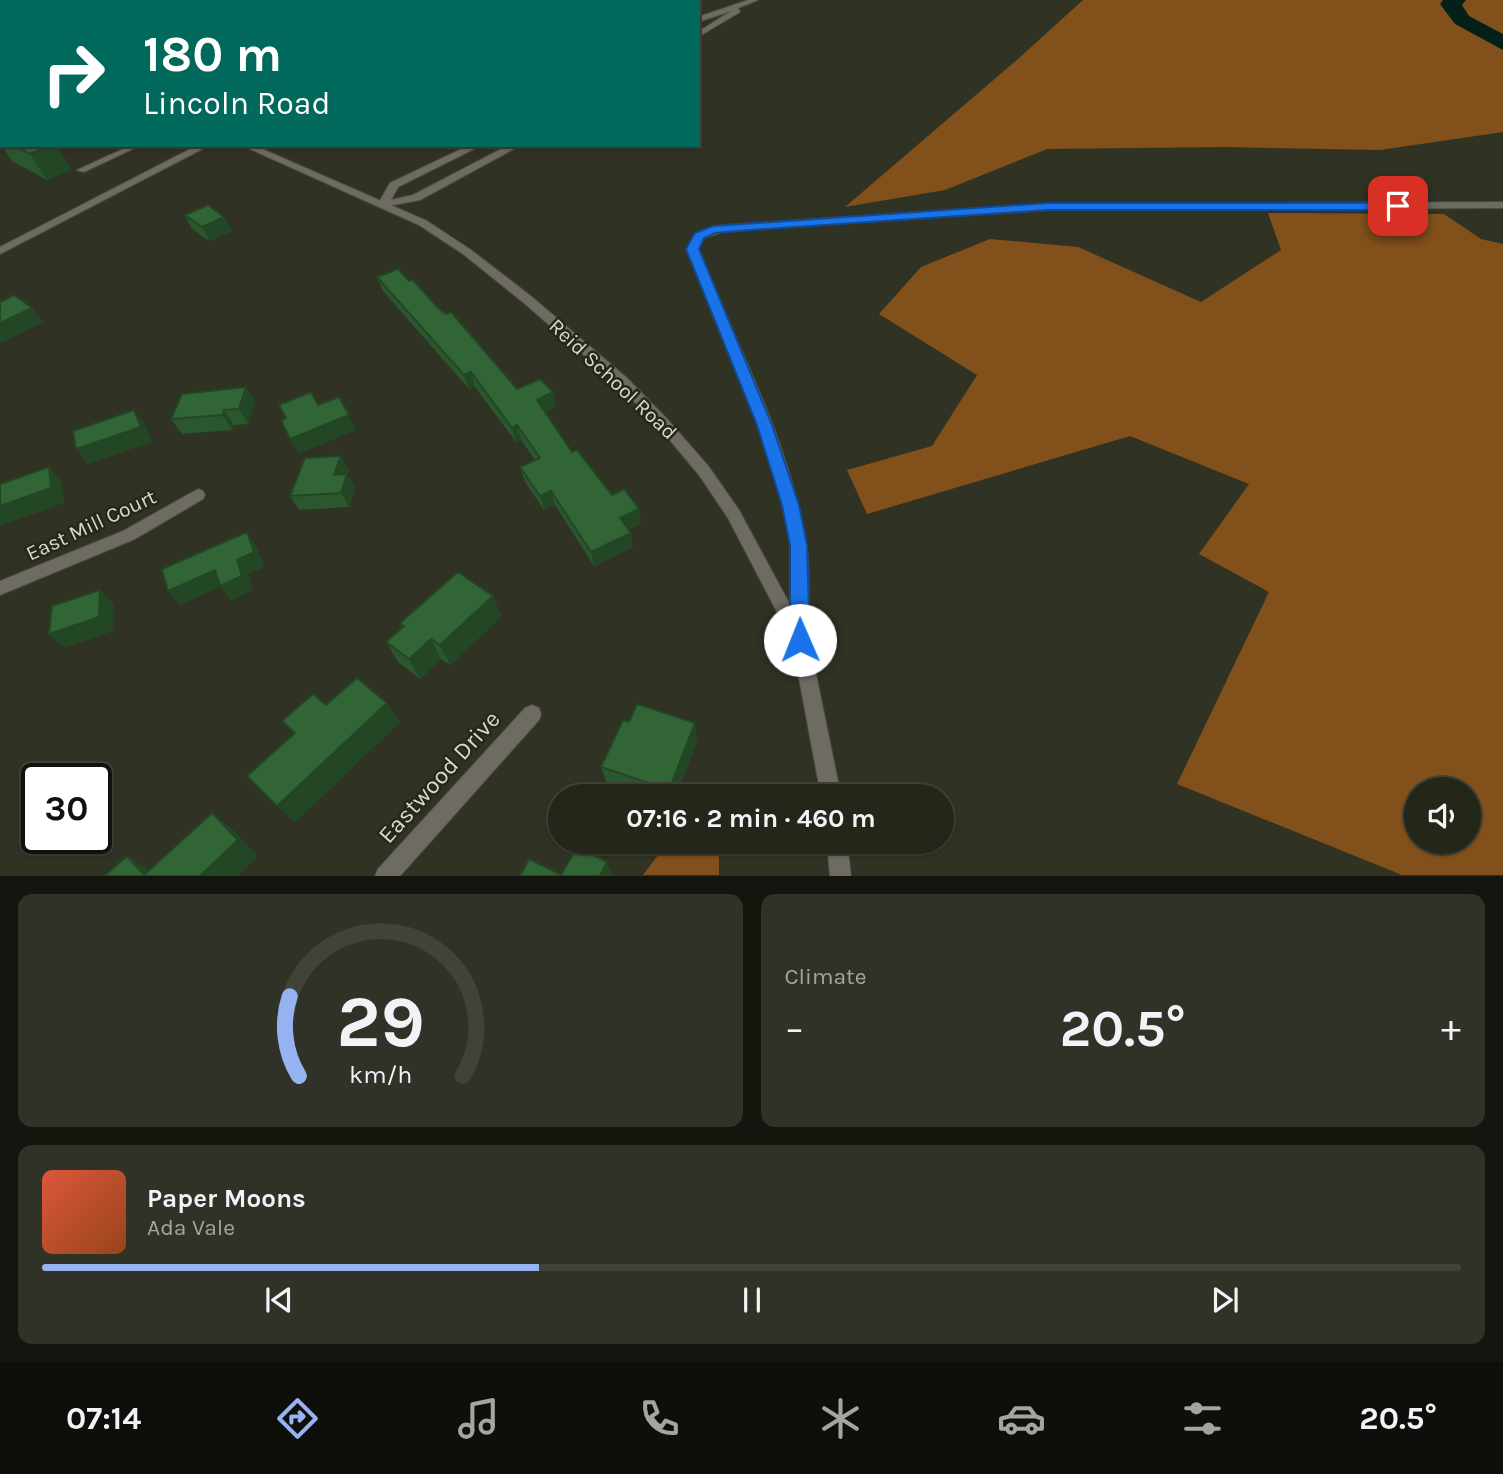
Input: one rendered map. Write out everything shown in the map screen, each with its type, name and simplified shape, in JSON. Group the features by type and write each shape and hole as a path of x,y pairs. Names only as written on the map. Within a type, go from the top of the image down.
{"street":[{"path":"700,19 755,0"},
{"path":"700,33 734,14 744,4"},
{"path":"0,251 202,147"},
{"name":"Reid School Road","path":"250,147 423,223 478,261 622,381 664,424 704,471 734,514 800,640 829,784"},
{"path":"383,204 394,185 474,147"},
{"path":"383,204 416,198 513,147"},
{"path":"800,640 799,545 791,505 764,425 692,249 699,235 713,230 1048,207 1503,205"},
{"name":"East Mill Court","path":"0,589 129,535 198,495"},
{"name":"Eastwood Drive","path":"385,876 532,713"},
{"path":"838,854 841,876"}],"lane":[{"path":"81,170 133,147"}],"shaded area":[{"path":"1083,0 1503,0 1503,132 1380,150 1224,147 1047,149 945,190 845,207"},
{"path":"1268,213 1444,214 1481,239 1503,244 1503,875 1402,875 1177,784 1269,592 1199,554 1249,484 1130,436 867,514 847,470 932,446 977,375 879,314 921,267 990,239 1078,247 1201,302 1281,250"},
{"path":"659,854 719,854 719,875 643,875"}],"building":[{"path":"18,147 46,147 30,154"},
{"path":"208,205 224,217 202,227 185,215"},
{"path":"398,269 409,281 413,280 438,308 446,314 451,312 517,389 540,379 553,392 537,400 572,452 577,450 612,495 624,489 639,509 620,518 631,533 591,552 551,491 540,496 520,467 540,458 517,425 512,428 471,372 464,375 377,277"},
{"path":"14,295 32,308 0,323 0,302"},
{"path":"246,387 239,409 224,410 223,415 171,419 182,394"},
{"path":"311,392 318,405 339,397 349,415 290,439 281,420 286,418 279,405"},
{"path":"134,410 141,427 76,449 73,431"},
{"path":"341,456 334,475 347,474 341,493 290,496 305,458"},
{"path":"49,467 51,488 0,506 0,484"},
{"path":"247,532 254,552 237,560 242,576 220,586 215,570 168,591 162,569"},
{"path":"458,572 493,596 440,645 431,639 409,659 386,642 404,626 400,623"},
{"path":"100,590 99,617 49,634 52,606"},
{"path":"357,678 387,703 277,806 247,776 295,733 282,721 313,694 326,705"},
{"path":"637,704 695,723 671,784 651,784 601,767 623,720 629,722"},
{"path":"212,813 238,840 200,876 104,876 127,856 144,875"},
{"path":"573,854 591,854 607,862 600,876 520,876 529,859 561,875"}],"waterway":[{"path":"1456,0 1450,4 1462,20 1503,43"}],"route":[{"path":"800,640 799,545 791,505 764,425 692,249 699,235 713,230 1048,207 1398,206"}]}
